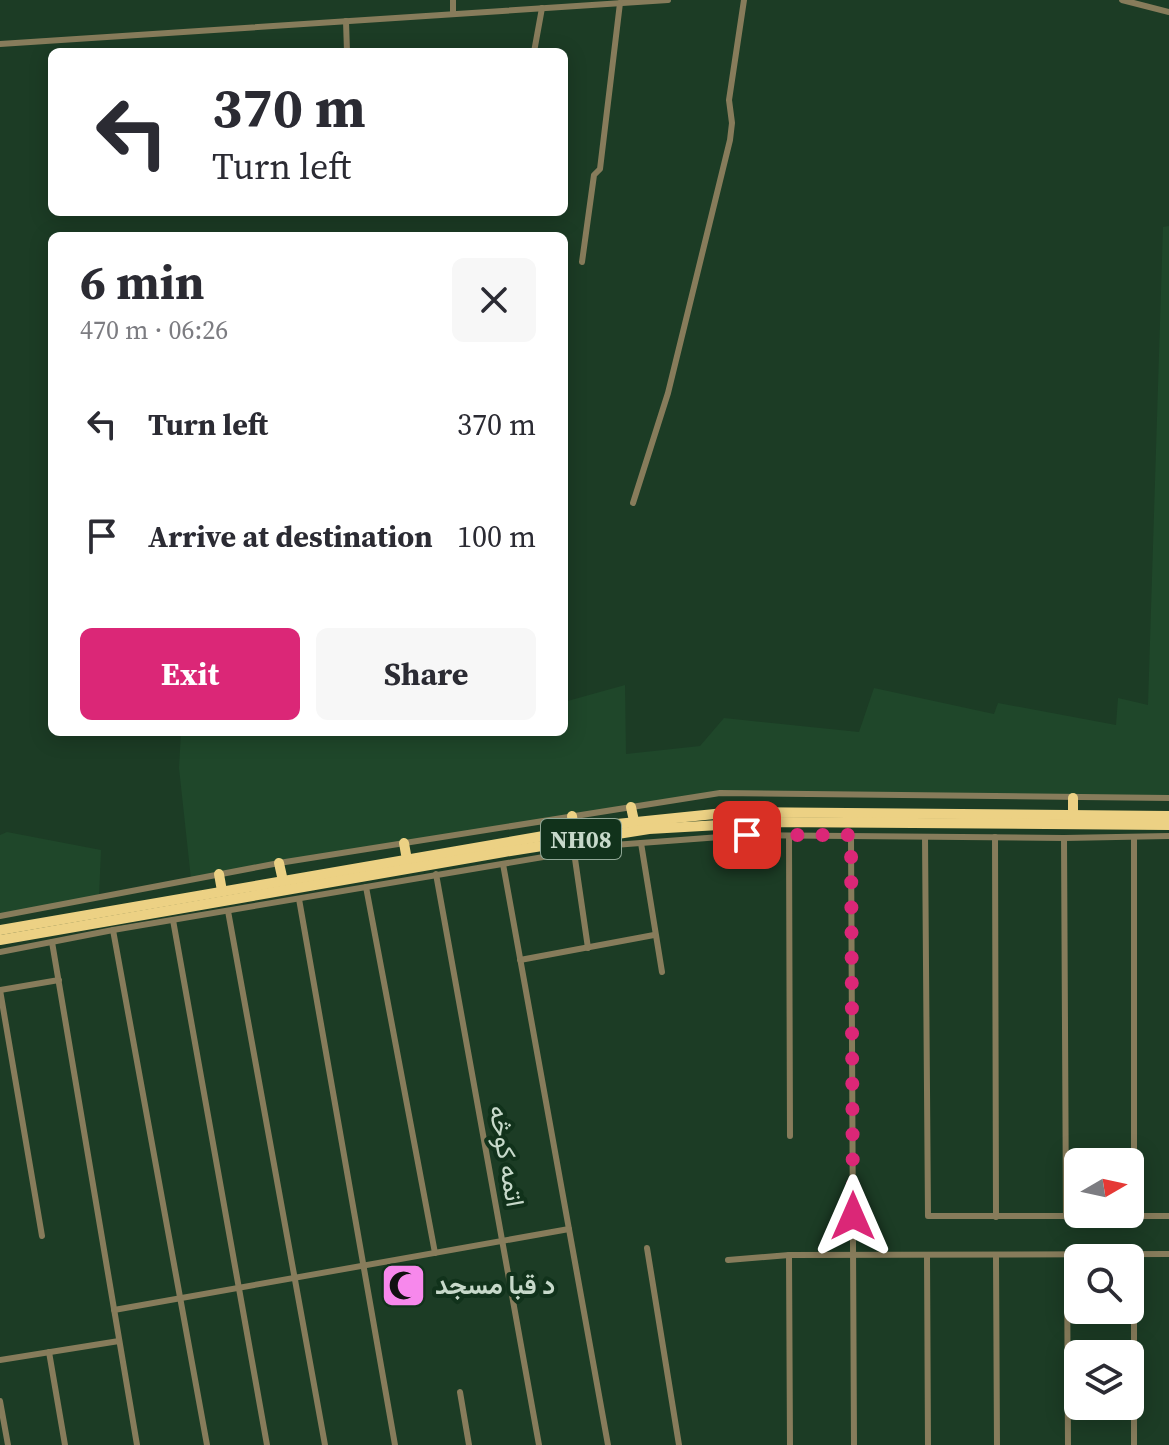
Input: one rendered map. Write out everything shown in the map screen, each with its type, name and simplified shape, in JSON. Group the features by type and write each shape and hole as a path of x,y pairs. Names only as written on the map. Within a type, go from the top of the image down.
{"highway":[{"path":"1073,798 1073,815"},
{"path":"631,807 634,821"},
{"name":"NH08","path":"0,930 574,830 725,812 1169,816"},
{"path":"572,816 574,830"},
{"name":"NH08","path":"0,940 459,859 649,829 774,822 1169,825"},
{"path":"404,843 407,860"},
{"path":"279,863 283,881"},
{"path":"219,874 222,891"}],"street":[{"path":"453,0 453,14"},
{"path":"0,44 668,0"},
{"path":"633,503 668,393 730,140 732,123 729,100 744,0"},
{"path":"1122,0 1169,12"},
{"path":"1157,0 1157,9"},
{"path":"582,262 594,175 600,169 620,3"},
{"path":"535,48 542,8"},
{"path":"346,21 347,48"},
{"path":"0,916 279,863 720,793 1169,798"},
{"path":"851,835 854,1445"},
{"path":"0,952 436,874 641,843 714,836 1169,836"},
{"path":"789,836 790,1136"},
{"path":"925,837 928,1216 1064,1217"},
{"path":"995,837 996,1217"},
{"path":"1134,837 1134,1148"},
{"path":"1064,838 1066,1148"},
{"path":"641,843 662,972"},
{"path":"574,852 588,948"},
{"path":"503,864 608,1445"},
{"name":"اتمه کوڅه","path":"436,874 539,1445"},
{"path":"366,887 435,1253"},
{"path":"299,899 395,1445"},
{"path":"228,911 325,1445"},
{"path":"173,920 267,1445"},
{"path":"113,930 207,1445"},
{"path":"520,960 654,935"},
{"path":"52,942 137,1445"},
{"path":"42,1236 0,990 59,980"},
{"path":"1144,1217 1169,1216"},
{"path":"114,1310 569,1229"},
{"path":"647,1248 679,1445"},
{"path":"728,1260 789,1255 1064,1254"},
{"path":"1144,1254 1169,1254"},
{"path":"789,1255 790,1445"},
{"path":"927,1255 928,1445"},
{"path":"996,1255 997,1445"},
{"path":"1067,1324 1068,1445"},
{"path":"1134,1324 1134,1445"},
{"path":"0,1358 119,1341"},
{"path":"49,1352 65,1445"},
{"path":"460,1392 469,1445"},
{"path":"0,1401 8,1445"}],"shaded area":[{"path":"1169,226 1169,798 720,793 191,879 179,768 181,736 568,736 568,701 625,685 626,754 700,746 724,718 859,732 874,688 994,714 998,703 1116,725 1118,698 1148,705 1163,227"},
{"path":"7,832 101,850 99,897 0,916 0,835"}],"place":[{"name":"د قبا مسجد","path":"404,1285"}],"route":[{"path":"747,835 851,835 853,1216"}]}
